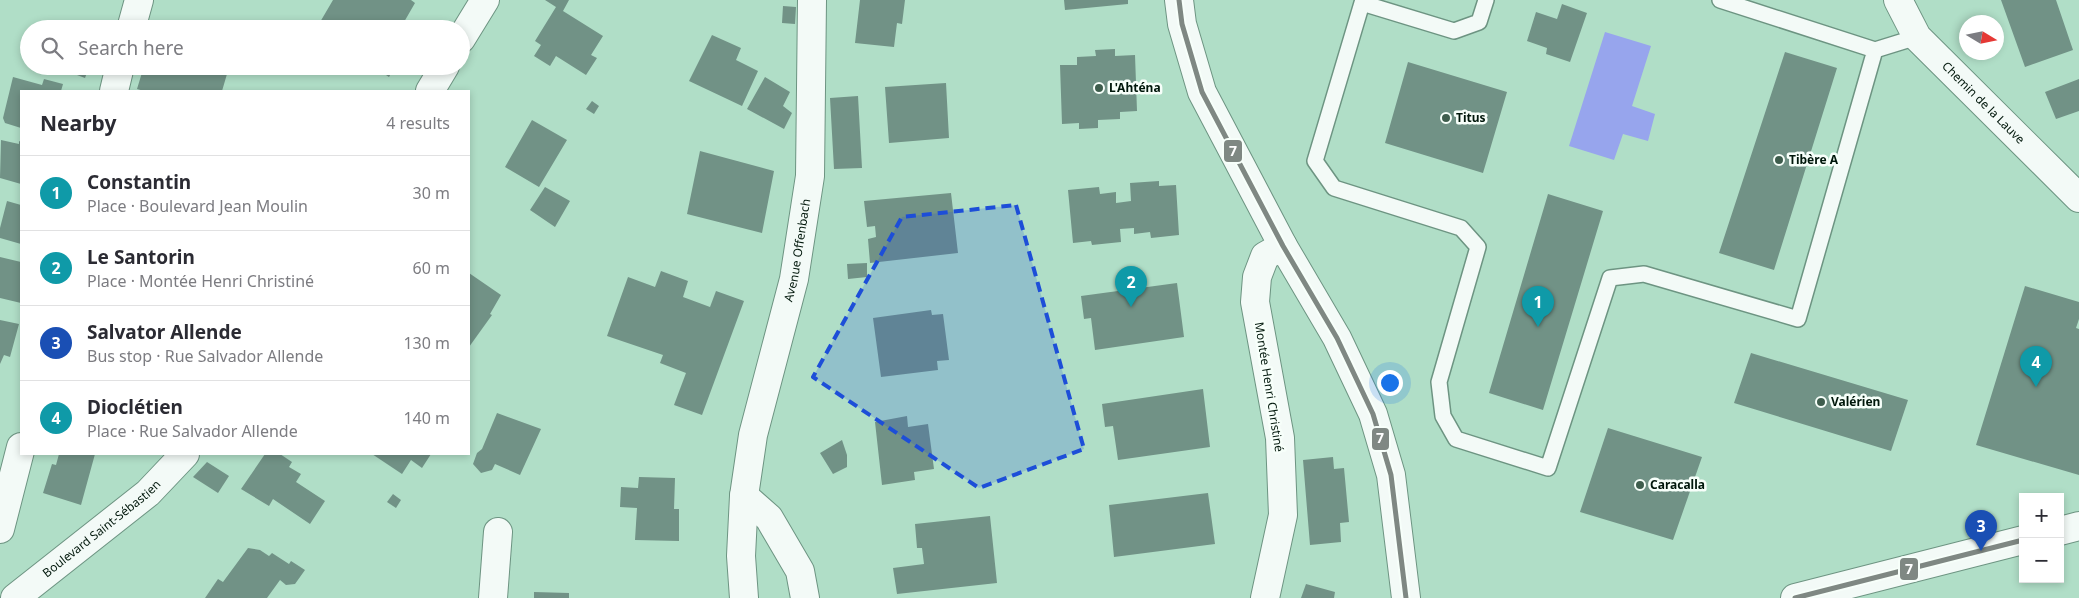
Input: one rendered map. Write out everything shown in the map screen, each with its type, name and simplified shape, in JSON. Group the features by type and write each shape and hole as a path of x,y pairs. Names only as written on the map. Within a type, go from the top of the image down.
{"street":[{"path":"134,20 140,0"},
{"path":"470,24 485,0"},
{"name":"Avenue Offenbach","path":"744,598 741,556 744,496 753,435 794,279 810,176 812,0"},
{"path":"1179,0 1182,24 1202,92 1283,246 1337,338 1373,414 1391,475 1406,598"},
{"name":"Chemin de la Lauve","path":"1898,0 1917,37 2079,198"},
{"path":"114,90 118,75"},
{"path":"431,90 440,75"},
{"name":"Montée Henri Christiné","path":"1266,598 1283,516 1280,438 1255,302 1257,277 1265,256 1283,246"},
{"path":"0,529 20,451"},
{"name":"Boulevard Saint-Sébastien","path":"15,598 148,493 184,455"},
{"path":"744,496 769,518 800,571 805,598"},
{"path":"2064,530 2079,526"},
{"path":"493,598 498,532"},
{"path":"1803,597 2019,541"}],"lane":[{"path":"1486,0 1479,22 1454,31 1362,3 1315,161 1334,188 1460,228 1478,247 1439,382 1443,416 1456,439 1548,468 1610,278 1644,274 1798,319 1875,50"},
{"path":"1720,0 1875,50 1917,37"}],"highlighted area":[{"path":"1016,205 1084,449 979,488 813,377 902,217"}],"water":[{"path":"1605,32 1651,46 1632,106 1655,114 1648,141 1623,134 1614,160 1569,146"}],"building":[{"path":"333,0 411,0 415,3 405,20 321,20"},
{"path":"545,0 569,0 563,11 603,36 591,55 597,58 586,75 556,56 550,66 534,56 541,45 535,41 556,7"},
{"path":"860,0 905,0 902,24 897,23 894,47 855,43"},
{"path":"1064,0 1128,0 1128,4 1065,10"},
{"path":"2001,0 2056,0 2073,50 2025,67"},
{"path":"1562,4 1587,13 1570,62 1546,54 1547,48 1527,41 1536,12 1557,19"},
{"path":"783,6 796,7 795,24 782,23"},
{"path":"712,35 741,48 736,60 758,71 742,106 689,81"},
{"name":"L'Ahténa","path":"1115,49 1115,56 1135,55 1137,111 1120,112 1120,119 1098,120 1098,128 1079,129 1079,123 1062,124 1060,65 1077,65 1077,57 1096,56 1095,50"},
{"name":"Tibère A","path":"1785,52 1837,68 1774,270 1719,253"},
{"name":"Titus","path":"1408,62 1507,92 1483,173 1385,143"},
{"path":"141,75 227,75 222,90 137,89"},
{"path":"13,77 42,85 44,79 63,84 61,90 20,90 20,128 5,123 3,118"},
{"path":"765,77 790,92 783,106 792,113 784,129 747,109"},
{"path":"2079,79 2079,111 2056,119 2045,92"},
{"path":"946,83 949,138 889,143 885,87"},
{"path":"858,96 862,168 834,169 830,98"},
{"path":"592,101 599,106 594,114 586,109"},
{"path":"532,120 567,140 539,187 505,167"},
{"path":"1,140 19,144 20,142 20,184 0,178"},
{"path":"700,151 774,171 762,233 687,214"},
{"path":"1159,181 1159,186 1176,185 1179,235 1151,238 1150,232 1134,234 1134,228 1120,229 1121,242 1092,245 1091,241 1073,243 1068,190 1099,187 1100,194 1116,192 1116,203 1131,201 1130,183"},
{"path":"545,187 570,201 555,227 530,210"},
{"path":"951,193 958,253 870,263 868,239 876,237 875,226 867,227 864,201"},
{"path":"1548,194 1603,211 1543,410 1489,393"},
{"path":"7,201 20,205 20,244 0,238 0,228"},
{"path":"0,257 20,262 20,303 0,298"},
{"path":"867,263 867,277 848,279 847,264"},
{"path":"661,271 688,281 683,297 710,307 716,291 744,301 702,415 674,405 686,373 660,363 663,355 607,336 628,277 655,287"},
{"path":"470,274 501,295 490,314 492,315 470,346"},
{"path":"1177,283 1184,337 1095,350 1091,318 1084,319 1081,296"},
{"path":"2025,286 2079,302 2079,319 2076,328 2079,329 2079,475 1976,445"},
{"path":"931,310 932,315 943,314 949,360 937,361 938,370 881,377 873,318"},
{"path":"0,320 19,324 10,357 4,355 0,364"},
{"name":"Valérien","path":"1751,353 1908,400 1891,451 1734,403"},
{"path":"1203,389 1210,447 1118,460 1113,426 1105,427 1102,404"},
{"path":"497,413 541,429 520,475 495,464 492,470 481,473 473,464 477,453 482,449"},
{"path":"907,416 908,427 928,424 934,469 914,472 915,480 882,485 875,422"},
{"name":"Caracalla","path":"1608,428 1702,457 1673,540 1580,512"},
{"path":"842,440 847,455 847,467 833,474 820,453"},
{"path":"59,455 95,455 81,505 43,493 52,464 56,465"},
{"path":"264,455 282,455 292,462 289,467 301,474 296,482 325,501 310,524 273,499 269,506 241,489"},
{"path":"374,455 430,455 422,468 411,460 402,474"},
{"path":"1333,457 1334,469 1344,468 1349,522 1340,523 1341,542 1310,545 1303,460"},
{"path":"207,462 229,476 218,493 193,477"},
{"path":"639,477 675,478 674,509 679,509 679,541 635,540 637,508 620,507 621,487 638,488"},
{"path":"1208,493 1215,544 1114,557 1109,505"},
{"path":"393,494 401,500 396,508 387,502"},
{"path":"990,516 997,583 897,594 893,568 924,564 922,548 917,548 915,524"},
{"path":"248,548 260,550 269,556 272,553 289,564 291,561 305,570 295,584 286,585 280,580 267,598 205,598 218,579 223,582"},
{"path":"1306,584 1335,592 1334,598 1301,598"},
{"path":"534,592 569,593 569,598 534,598"}],"transit line":[{"name":"7","path":"1179,0 1182,24 1202,92 1283,246 1337,338 1373,414 1391,475 1406,598"},
{"name":"7","path":"1795,598 2019,541"}],"place":[{"name":"L'Ahténa","path":"1099,88"},
{"name":"Titus","path":"1446,118"},
{"name":"Tibère A","path":"1779,160"},
{"name":"Le Santorin","path":"1131,307"},
{"name":"Constantin","path":"1538,327"},
{"name":"Dioclétien","path":"2036,387"},
{"name":"Valérien","path":"1821,402"},
{"name":"Caracalla","path":"1640,485"},
{"name":"Salvator Allende","path":"1981,551"}]}
